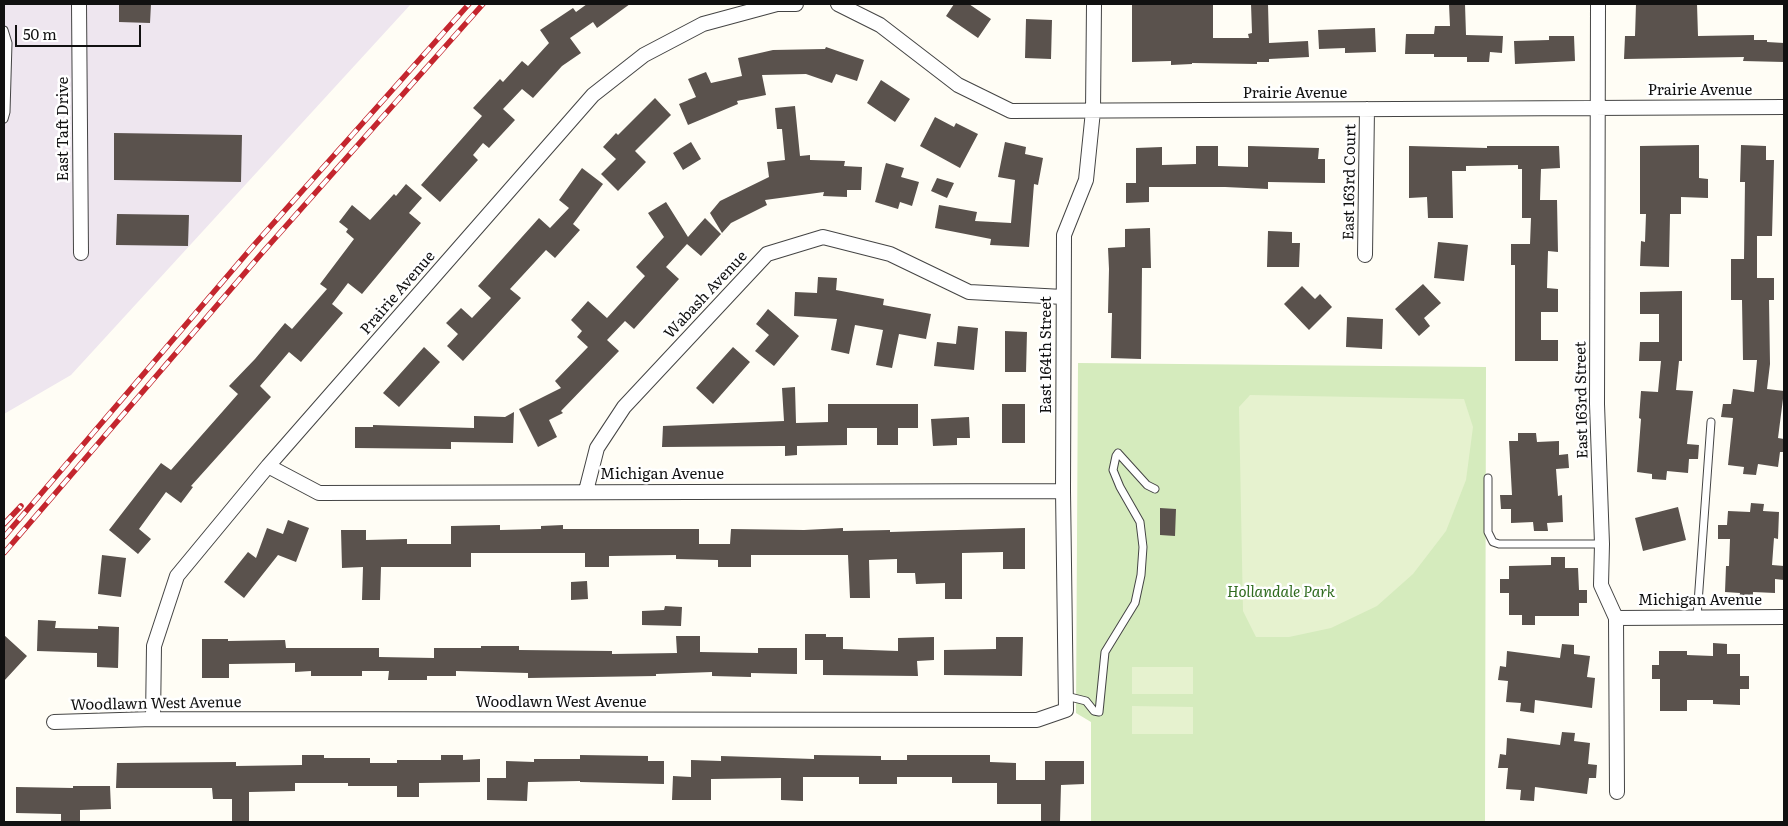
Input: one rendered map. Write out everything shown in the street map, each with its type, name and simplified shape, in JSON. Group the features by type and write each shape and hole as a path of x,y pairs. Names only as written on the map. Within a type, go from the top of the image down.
{"street":[{"name":"East Taft Drive","path":"79,4 81,253"},
{"name":"Prairie Avenue","path":"153,719 154,646 177,576 268,466 593,94 644,56 703,24 777,4 796,4"},
{"name":"Prairie Avenue","path":"838,4 880,25 958,85 1011,111 1784,107"},
{"name":"East 164th Street","path":"1066,703 1063,491 1064,235 1086,180 1094,111 1094,4"},
{"name":"East 163rd Street","path":"1598,4 1597,404 1602,544 1601,585 1616,618 1617,792"},
{"name":"East 163rd Court","path":"1365,255 1367,109"},
{"name":"Wabash Avenue","path":"586,491 596,448 624,407 767,254 823,237 890,254 970,292 1063,297"},
{"name":"Michigan Avenue","path":"268,466 319,493 1063,491"},
{"name":"Michigan Avenue","path":"1616,618 1784,617"},
{"name":"Woodlawn West Avenue","path":"54,722 153,719 1037,720 1066,703"}],"lane":[{"path":"4,30 8,43 5,77 6,112 4,119"},
{"path":"1697,617 1711,422"},
{"path":"1066,703 1086,701 1094,711 1098,712 1105,652 1135,603 1141,575 1143,546 1140,522 1120,487 1113,470 1118,453 1147,485 1154,489"},
{"path":"1488,478 1488,532 1493,542 1498,544 1602,544"}],"shaded area":[{"path":"4,4 411,4 71,375 4,414"}],"green space":[{"name":"Hollandale Park","path":"1078,363 1486,367 1485,822 1091,822 1091,722 1076,713"},
{"path":"1250,395 1464,399 1473,427 1466,480 1446,531 1413,574 1377,606 1331,628 1289,637 1256,637 1243,611 1239,407"},
{"path":"1132,667 1193,667 1193,694 1132,694"},
{"path":"1132,706 1193,707 1193,734 1132,734"}],"building":[{"path":"119,4 151,4 150,23 119,22"},
{"path":"587,4 630,4 597,28 593,22 570,38 581,53 562,66 533,98 522,89 503,109 515,120 489,148 483,143 473,155 478,160 440,202 421,185 482,116 473,108 500,79 503,82 522,61 528,66 549,43 540,30 573,8 576,12"},
{"path":"954,4 969,4 991,19 978,38 946,16"},
{"path":"1132,4 1213,4 1213,38 1249,38 1248,34 1252,33 1251,4 1268,4 1269,43 1308,41 1309,57 1269,59 1269,62 1257,62 1257,64 1192,63 1171,65 1171,61 1132,62"},
{"path":"1449,4 1465,4 1466,35 1503,36 1502,53 1490,52 1489,62 1467,62 1467,57 1434,57 1434,54 1405,54 1406,34 1434,34 1435,26 1450,26"},
{"path":"1636,4 1697,4 1698,36 1754,35 1754,40 1784,43 1784,62 1743,61 1744,57 1624,59 1625,36 1635,36"},
{"path":"1026,19 1052,20 1051,59 1025,58"},
{"path":"1375,28 1376,52 1345,53 1345,48 1319,49 1318,30"},
{"path":"1549,36 1574,36 1575,61 1515,64 1514,41 1549,40"},
{"path":"826,47 864,60 857,81 836,74 832,83 806,74 762,75 766,95 737,101 738,104 688,125 679,104 696,97 688,79 706,72 711,83 742,76 738,58 773,50 825,49"},
{"path":"881,80 910,99 895,122 867,103"},
{"path":"655,98 671,115 635,151 646,162 618,191 601,174 616,159 603,147 616,133 618,135"},
{"path":"795,106 800,156 810,155 810,160 845,161 844,166 862,167 861,190 847,190 847,197 823,196 824,192 765,200 767,205 731,223 722,233 710,213 720,201 769,177 767,162 785,160 782,129 777,129 775,108"},
{"path":"935,117 954,127 956,123 978,134 960,168 920,146"},
{"path":"114,133 242,135 241,182 114,180"},
{"path":"691,142 701,159 683,170 673,153"},
{"path":"1005,142 1026,147 1025,154 1043,158 1038,185 1034,184 1029,247 990,245 991,239 935,228 939,205 977,212 975,221 1011,223 1015,180 998,177"},
{"path":"1699,145 1699,178 1708,179 1708,198 1681,197 1681,214 1670,214 1669,267 1640,266 1641,241 1645,242 1646,214 1640,214 1640,146"},
{"path":"1741,145 1766,146 1766,160 1774,160 1772,236 1757,236 1757,278 1774,278 1774,300 1769,300 1770,364 1767,389 1784,391 1778,438 1784,439 1784,452 1780,452 1778,467 1758,464 1756,475 1743,474 1744,467 1728,465 1733,418 1721,417 1723,404 1731,404 1733,389 1754,392 1757,360 1743,360 1742,300 1731,300 1731,259 1744,259 1745,182 1740,182"},
{"path":"1196,146 1218,146 1218,166 1248,167 1248,146 1319,148 1318,159 1325,159 1325,183 1268,182 1268,189 1149,187 1149,202 1126,203 1126,183 1136,183 1136,148 1162,147 1162,165 1196,164"},
{"path":"1409,146 1487,148 1487,146 1559,146 1560,168 1541,169 1540,200 1557,200 1558,252 1548,251 1547,288 1558,289 1558,312 1541,312 1541,340 1558,340 1558,361 1515,361 1515,265 1511,265 1511,244 1530,244 1531,218 1522,218 1522,169 1518,169 1518,165 1466,166 1466,171 1452,171 1453,218 1428,218 1427,197 1409,198"},
{"path":"886,163 904,168 901,177 919,182 912,206 900,202 898,209 875,202"},
{"path":"582,168 603,184 573,224 580,230 555,258 546,250 510,289 521,298 463,361 447,346 458,334 446,323 461,308 472,318 491,298 478,286 539,218 550,228 569,208 559,200"},
{"path":"937,178 954,183 947,198 931,191"},
{"path":"406,184 422,198 409,213 421,223 362,294 348,283 332,304 343,313 301,362 289,352 260,386 271,397 191,486 193,487 181,503 166,492 139,529 151,539 138,554 109,530 161,463 171,470 238,394 229,386 285,323 292,329 327,289 320,284 354,239 346,232 348,229 339,222 352,205 370,220"},
{"path":"666,202 688,237 705,218 721,234 701,256 687,244 666,267 679,279 634,329 625,321 607,340 619,351 561,411 563,413 549,420 557,437 538,447 519,409 561,388 555,381 588,347 577,337 582,331 571,320 588,301 607,318 645,276 636,267 664,237 648,213"},
{"path":"117,214 189,215 188,246 116,245"},
{"path":"1150,228 1151,268 1142,268 1141,359 1111,358 1112,313 1108,313 1108,248 1125,247 1125,229"},
{"path":"1268,231 1292,232 1292,243 1300,243 1299,267 1267,267"},
{"path":"1438,242 1468,245 1464,281 1434,278"},
{"path":"818,277 837,278 836,290 884,299 883,305 931,314 926,339 899,334 892,368 876,365 883,330 855,325 849,354 831,350 837,319 794,316 795,292 817,293"},
{"path":"1423,284 1441,303 1424,318 1430,326 1419,336 1395,309"},
{"path":"1302,286 1315,299 1320,294 1332,307 1309,330 1284,304"},
{"path":"1682,291 1682,361 1679,361 1676,390 1693,391 1687,444 1699,445 1698,459 1689,459 1688,473 1667,471 1666,480 1652,479 1652,474 1637,472 1641,391 1658,392 1661,361 1639,361 1640,342 1659,342 1659,314 1640,314 1640,292"},
{"path":"768,309 799,336 774,366 755,351 769,335 756,324"},
{"path":"1347,317 1383,319 1382,349 1346,347"},
{"path":"958,326 978,328 974,370 934,366 937,342 956,344"},
{"path":"1005,331 1027,332 1026,372 1005,372"},
{"path":"424,347 440,362 399,407 383,393"},
{"path":"733,347 750,362 713,404 696,388"},
{"path":"795,387 796,423 828,422 828,404 918,404 918,428 898,428 898,445 877,445 877,428 847,428 847,445 797,446 797,455 785,456 785,446 662,447 663,426 784,421 782,388"},
{"path":"1002,404 1025,404 1025,443 1002,443"},
{"path":"514,412 513,443 451,442 451,449 355,448 355,427 373,427 373,425 474,428 474,416 505,417"},
{"path":"969,417 970,438 957,438 957,445 933,446 931,419"},
{"path":"1518,433 1536,433 1537,442 1559,441 1559,455 1568,454 1569,468 1556,469 1558,496 1562,495 1563,522 1547,523 1548,531 1534,531 1533,522 1511,523 1511,509 1501,509 1500,495 1512,495 1509,441 1518,441"},
{"path":"1751,503 1764,504 1763,511 1779,512 1778,539 1774,538 1772,565 1784,566 1784,580 1775,579 1775,593 1753,592 1753,601 1739,600 1740,593 1725,592 1726,566 1729,566 1730,539 1718,539 1718,525 1727,525 1728,511 1750,512"},
{"path":"1678,507 1686,540 1643,551 1635,518"},
{"path":"1160,508 1176,509 1175,536 1160,535"},
{"path":"288,520 309,528 296,562 278,555 244,598 224,582 248,552 256,558 267,528 283,534"},
{"path":"500,525 500,530 541,529 541,526 563,525 563,529 699,529 699,544 730,544 731,529 804,530 843,528 843,531 890,530 890,532 1025,528 1025,569 1003,569 1003,552 962,553 962,599 945,599 945,583 916,584 915,573 897,573 897,559 869,560 870,598 850,598 848,555 751,555 751,567 718,567 718,560 676,559 676,555 609,556 609,567 585,567 585,553 471,553 471,567 381,567 380,600 362,600 363,567 342,568 341,530 366,530 366,540 407,539 407,544 451,544 451,526"},
{"path":"102,555 126,558 121,597 98,594"},
{"path":"1551,557 1565,557 1565,568 1578,568 1579,590 1587,590 1587,603 1579,603 1579,616 1535,616 1535,625 1522,625 1522,615 1509,615 1509,593 1500,593 1500,579 1509,579 1509,566 1551,565"},
{"path":"587,581 588,599 571,600 571,582"},
{"path":"665,606 682,607 681,626 642,625 642,611 664,610"},
{"path":"38,620 56,621 55,628 98,629 98,626 119,627 118,668 97,667 97,653 37,651"},
{"path":"805,634 826,634 826,637 843,637 843,649 898,651 898,638 934,637 934,660 917,661 918,676 823,675 823,660 805,660"},
{"path":"4,635 27,656 4,681"},
{"path":"676,636 700,636 700,652 758,653 758,648 797,648 797,674 751,673 751,677 712,676 712,672 656,674 656,676 528,678 528,673 456,671 456,676 427,676 427,680 388,680 389,671 362,671 362,676 311,676 311,671 295,672 295,663 229,664 229,678 202,678 202,639 228,639 228,641 285,640 286,648 379,648 379,657 434,658 434,648 481,648 481,646 519,646 519,650 612,651 612,654 677,653"},
{"path":"996,637 1023,637 1022,676 944,675 944,650 996,649"},
{"path":"1713,643 1727,644 1727,654 1740,654 1740,676 1749,676 1749,689 1740,689 1740,705 1713,704 1713,700 1687,700 1687,711 1660,711 1660,679 1652,679 1652,665 1659,665 1659,651 1687,651 1687,655 1713,656"},
{"path":"1562,644 1574,645 1574,654 1590,656 1587,677 1595,678 1592,708 1535,700 1534,713 1520,711 1521,703 1506,702 1508,681 1498,680 1500,666 1506,667 1507,651 1560,658"},
{"path":"1562,732 1575,733 1574,741 1590,743 1588,764 1597,765 1596,778 1589,778 1587,794 1535,787 1534,801 1520,800 1521,790 1506,789 1508,768 1498,768 1500,754 1506,755 1507,738 1560,745"},
{"path":"302,755 324,755 324,758 370,758 370,763 397,763 397,760 441,760 441,755 463,755 463,760 480,759 480,782 419,783 419,797 397,797 397,786 348,786 348,783 295,783 295,791 249,792 249,822 232,822 232,799 213,799 212,788 116,788 117,763 236,762 236,766 302,765"},
{"path":"580,755 648,756 648,761 664,761 664,784 580,781 528,782 527,801 487,800 487,778 506,778 506,761 534,762 534,759 580,759"},
{"path":"814,755 881,756 881,760 907,760 907,755 990,755 990,762 1016,763 1016,780 1045,780 1045,761 1084,761 1084,784 1061,785 1060,822 1041,822 1041,804 997,804 997,783 952,783 952,777 897,777 897,784 859,784 859,777 803,777 803,801 781,800 781,778 711,779 711,800 672,800 673,776 691,777 691,760 721,761 721,756 814,759"},
{"path":"73,786 110,786 111,809 80,810 80,822 61,822 61,814 16,813 16,787 73,788"}],"railway":[{"path":"4,537 254,245 469,4"},
{"path":"4,553 262,253 483,4"},
{"path":"4,524 21,506"}]}
